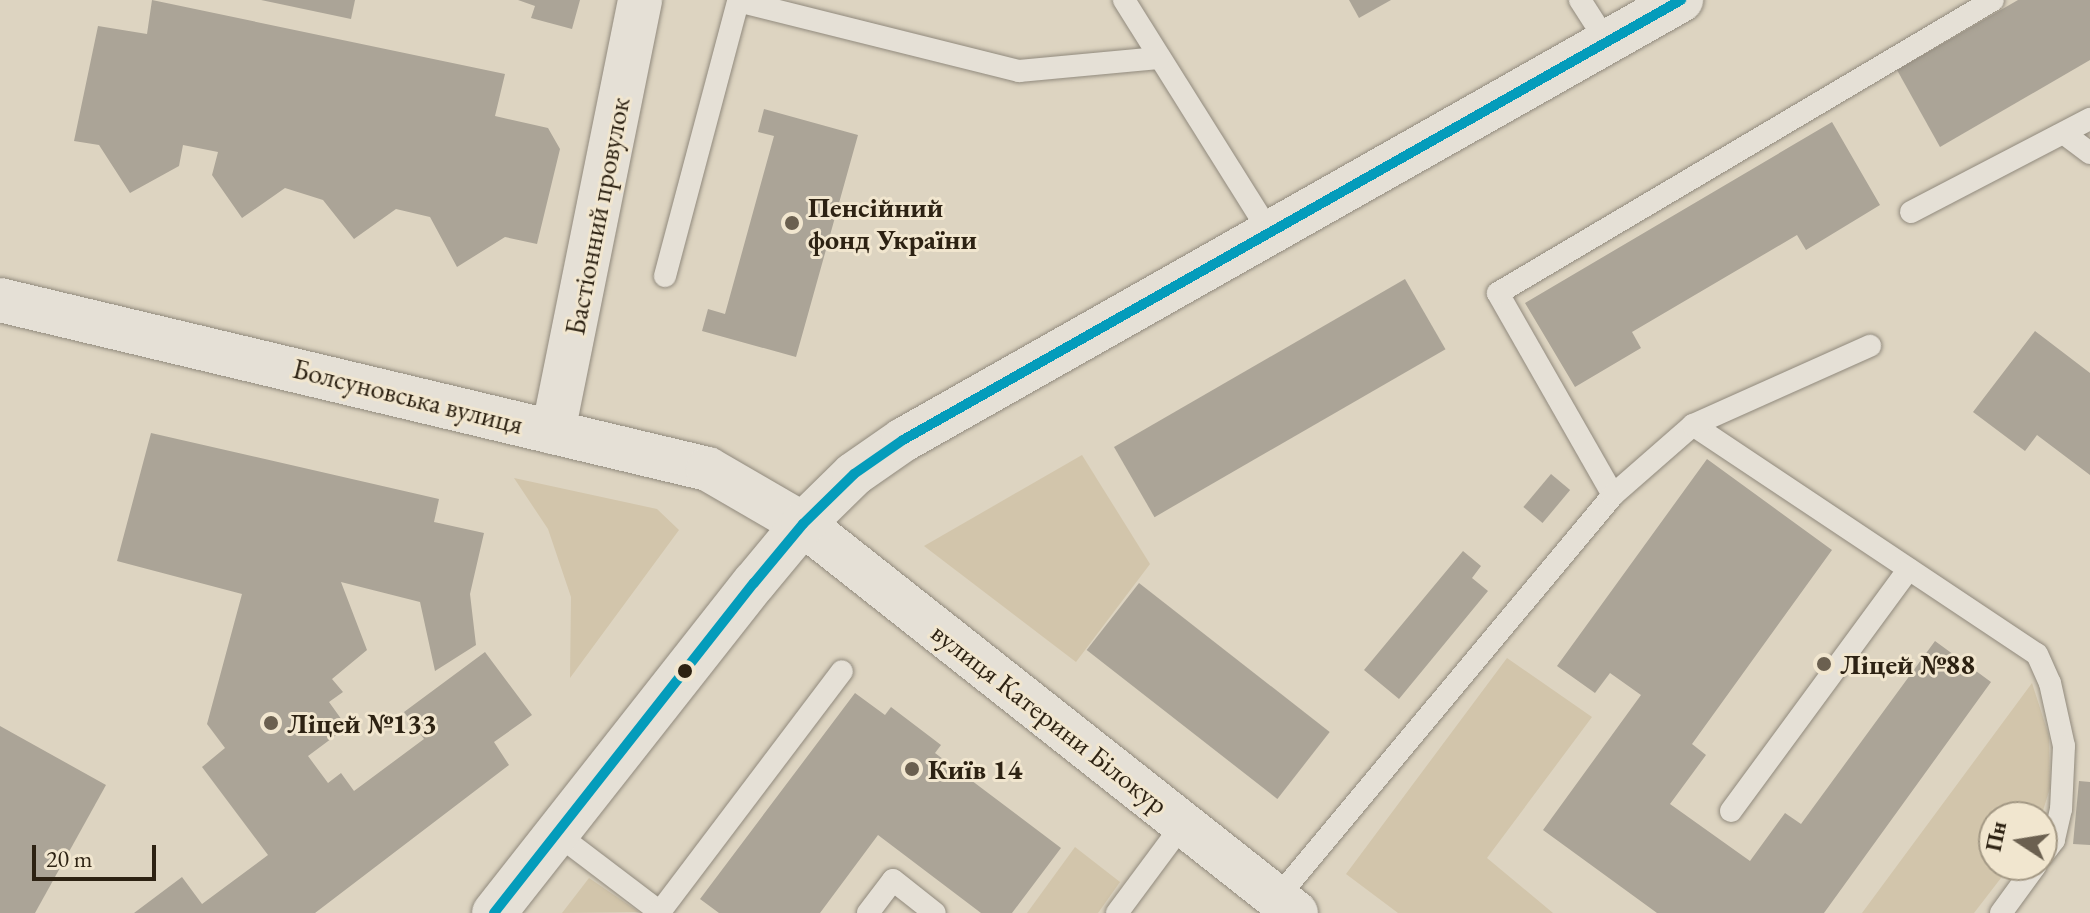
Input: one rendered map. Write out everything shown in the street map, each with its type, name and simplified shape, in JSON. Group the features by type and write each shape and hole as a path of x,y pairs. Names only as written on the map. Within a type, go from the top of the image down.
{"street":[{"name":"Бастіонний провулок","path":"553,432 640,0"},
{"path":"494,913 803,524 854,474 903,440 1681,0"},
{"name":"Болсуновська вулиця","path":"0,300 708,469 803,524"},
{"name":"вулиця Катерини Білокур","path":"803,524 1286,906"}],"lane":[{"path":"1124,0 1269,231"},
{"path":"1580,0 1607,42"},
{"path":"1613,495 1498,293 1993,0"},
{"path":"665,276 738,1 1019,71 1158,58"},
{"path":"1911,212 2066,135 2090,119"},
{"path":"2066,135 2090,153"},
{"path":"1286,906 1613,495 1693,425 1870,346"},
{"path":"1693,425 2037,654 2050,683 2064,746 2058,822"},
{"path":"1731,811 1909,569"},
{"path":"557,834 660,913 842,671"},
{"path":"1117,913 1183,824"},
{"path":"868,913 893,880 935,913"},
{"path":"2001,913 2024,881"}],"shaded area":[{"path":"1082,455 1150,564 1076,662 924,546"},
{"path":"514,478 657,509 679,530 570,678 571,597 548,529"},
{"path":"1507,658 1592,717 1487,858 1553,913 1398,913 1346,874"},
{"path":"2032,683 2049,736 2050,788 2046,801 1978,801 1978,881 1999,881 1974,913 1862,913"},
{"path":"1075,847 1120,882 1098,913 1027,913"},
{"path":"589,878 639,912 562,913"}],"building":[{"path":"152,0 505,74 495,116 548,128 560,149 537,244 505,237 457,267 430,217 396,209 354,239 323,200 285,188 242,218 212,175 218,152 183,145 179,166 130,193 99,145 74,141 98,26 147,34"},
{"path":"261,0 355,0 351,19"},
{"path":"518,0 580,0 572,29 531,18 535,6"},
{"path":"1349,0 1391,0 1359,18"},
{"path":"2018,0 2090,0 2090,60 1940,147 1897,70"},
{"name":"Пенсійний фонд України","path":"764,109 858,135 796,357 702,331 708,309 725,314 774,136 758,132"},
{"path":"1832,122 1880,205 1806,250 1797,235 1632,332 1641,348 1575,387 1525,303"},
{"path":"1405,279 1446,349 1155,517 1114,447"},
{"path":"2035,331 2090,373 2090,475 2037,435 2025,451 1973,412"},
{"path":"151,433 439,499 434,522 484,533 470,594 476,645 435,671 420,602 341,582 367,650 332,679 343,692 329,702 347,727 308,756 328,783 341,773 354,791 424,739 404,712 485,652 532,715 494,742 509,765 315,913 134,913 182,877 202,904 268,855 202,767 225,748 207,724 242,594 117,561"},
{"path":"1707,459 1832,550 1692,744 1706,755 1670,804 1750,861 1785,813 1801,824 1935,641 1991,682 1824,913 1657,913 1543,830 1641,695 1610,673 1595,693 1557,666"},
{"path":"1551,474 1570,490 1543,523 1523,507"},
{"path":"1463,551 1481,566 1472,578 1488,591 1399,699 1364,670"},
{"path":"1139,583 1330,732 1277,799 1087,650"},
{"path":"855,693 885,715 891,707 941,745 935,753 1061,848 1012,913 981,913 878,835 820,913 719,913 700,899"},
{"path":"0,726 106,785 35,913 0,913"},
{"path":"2079,781 2090,782 2090,845 2073,844"}],"transit line":[{"path":"494,913 754,583 803,524 854,474 903,440 1681,0"}],"place":[{"name":"Пенсійний фонд України","path":"792,223"},
{"name":"Ліцей №88","path":"1824,664"},
{"name":"Ліцей №133","path":"271,723"},
{"name":"Київ 14","path":"912,769"}]}
